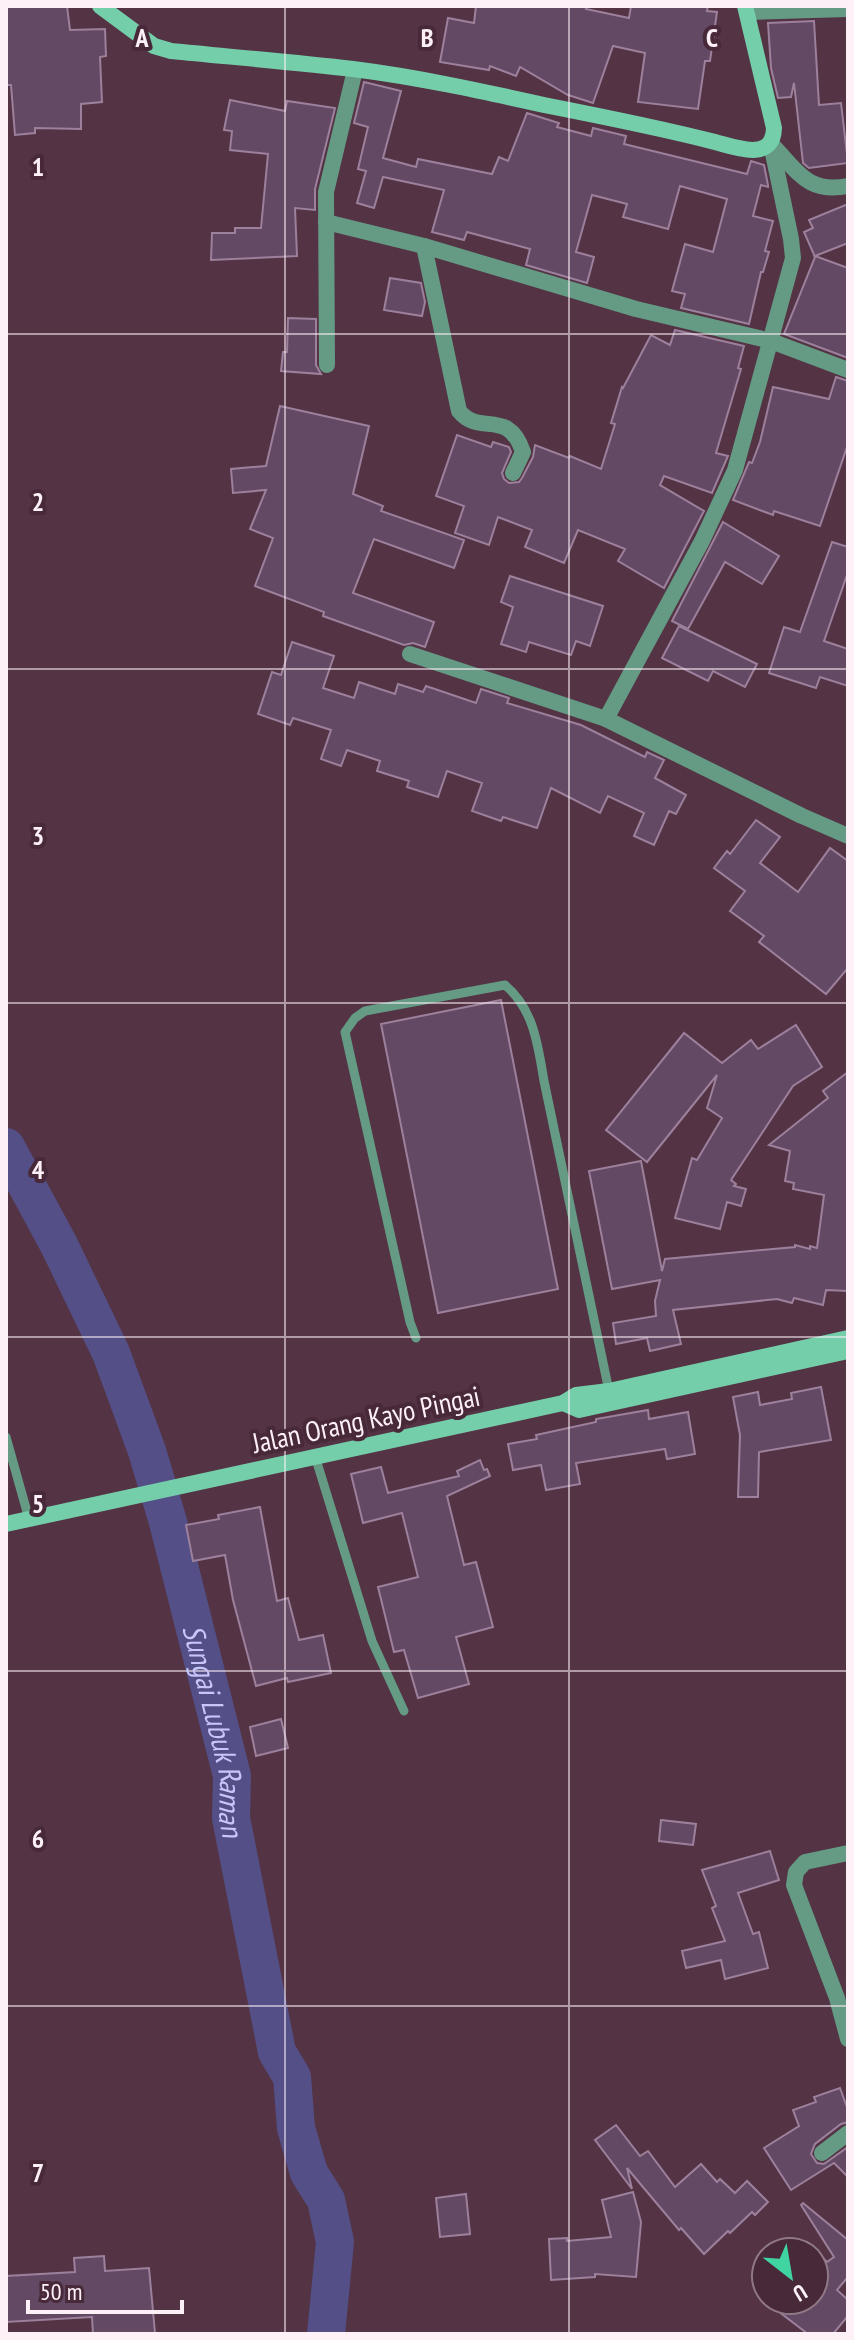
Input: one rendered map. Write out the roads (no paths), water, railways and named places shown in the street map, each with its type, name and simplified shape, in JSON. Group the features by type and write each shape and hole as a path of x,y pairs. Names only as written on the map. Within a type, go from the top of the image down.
{"main road":[{"path":"100,6 154,46 171,51 355,70 462,88 682,133 746,150 771,144 774,138 746,9"},
{"name":"Jalan Orang Kayo Pingai","path":"6,1524 563,1403 576,1395 609,1391 848,1338"},
{"name":"Jalan Orang Kayo Pingai","path":"563,1403 579,1410 848,1351"}],"street":[{"path":"746,9 848,9"},
{"path":"327,365 326,192 355,70"},
{"path":"771,144 819,188 848,186"},
{"path":"606,719 702,541 735,470 793,258 771,144"},
{"path":"326,222 424,246 636,309 771,341 848,370"},
{"path":"424,246 459,411 466,419 476,423 495,423 512,432 523,452 513,473"},
{"path":"410,654 606,719 848,836"},
{"path":"848,1853 805,1862 796,1872 794,1885 837,1998 848,2039"},
{"path":"822,2153 848,2133"}],"lane":[{"path":"416,1338 345,1032 355,1018 365,1011 505,985 521,1001 537,1036 609,1391"},
{"path":"6,1437 29,1519"},
{"path":"315,1456 372,1641 404,1711"}],"waterway":[{"name":"Sungai Lubuk Raman","path":"6,1147 59,1245 111,1353 147,1451 168,1522 232,1776 231,1818 277,2052 292,2077 296,2128 309,2173 326,2200 335,2242 326,2334"}]}
